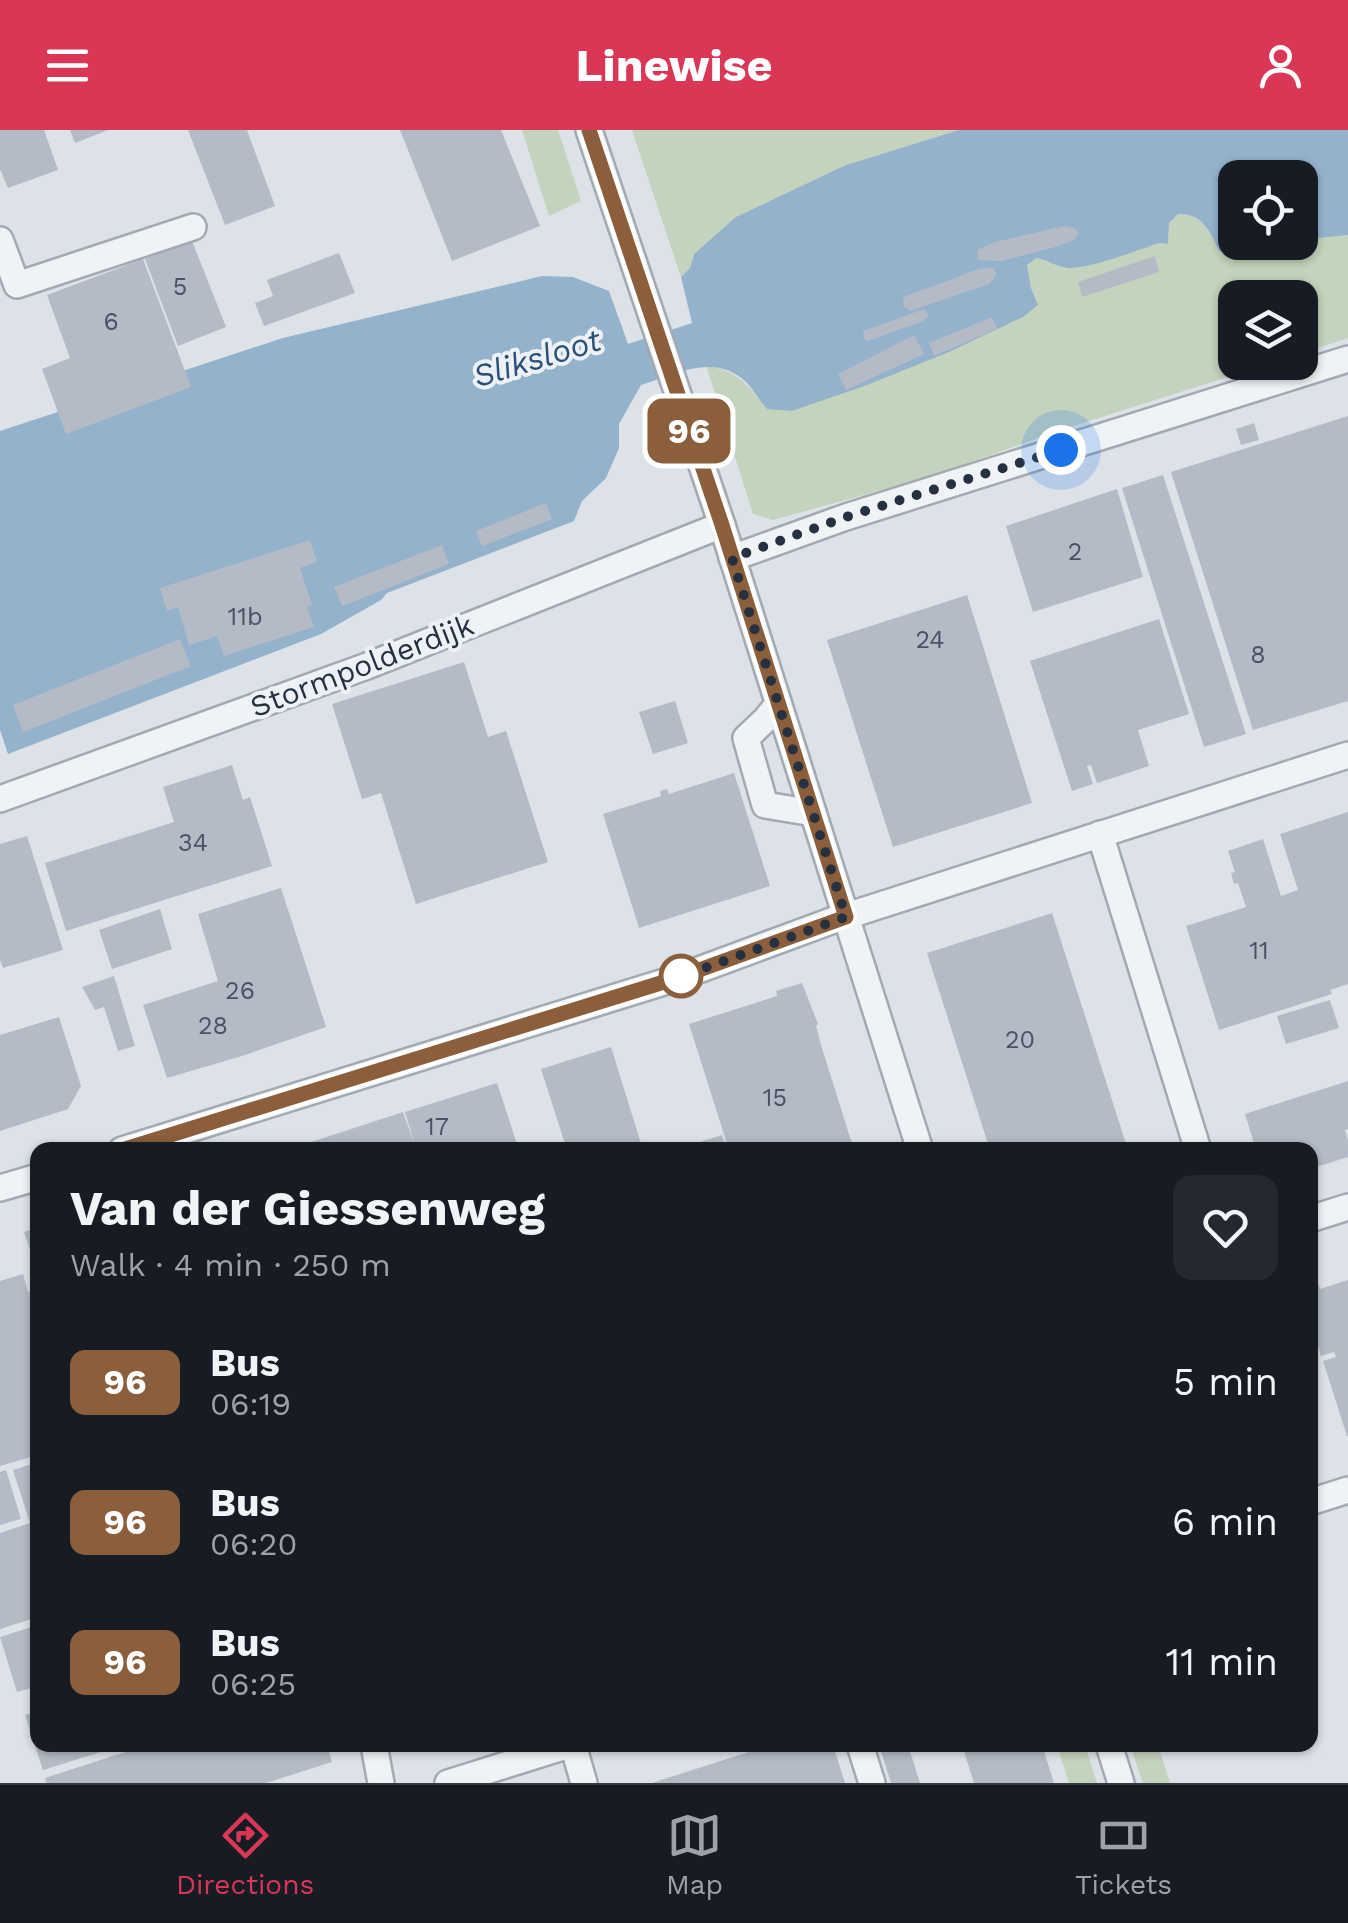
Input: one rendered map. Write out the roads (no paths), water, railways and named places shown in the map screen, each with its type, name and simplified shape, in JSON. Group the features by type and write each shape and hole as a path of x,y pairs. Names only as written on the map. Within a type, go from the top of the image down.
{"street":[{"path":"589,130 722,525 917,1142"},
{"path":"0,240 17,285 193,226"},
{"path":"732,558 846,517 1348,360"},
{"name":"Stormpolderdijk","path":"0,799 367,666 722,525"},
{"path":"778,704 746,738 765,805 813,812"},
{"path":"182,1141 677,978 846,917 1348,755"},
{"path":"1100,834 1196,1142"},
{"path":"0,1188 30,1179"},
{"path":"1318,1216 1348,1207"},
{"path":"1318,1498 1348,1490"},
{"path":"375,1752 381,1783"},
{"path":"448,1783 548,1752"},
{"path":"573,1752 584,1783"},
{"path":"862,1752 872,1783"},
{"path":"1112,1752 1122,1783"}],"water":[{"name":"Sliksloot","path":"959,130 1348,130 1348,235 1318,238 1318,160 1218,160 1218,249 1200,220 1178,214 1169,223 1168,244 1160,243 1077,268 1037,258 1027,265 1038,305 1023,317 949,352 792,411 767,409 747,383 722,369 696,368 641,385 619,424 619,448 606,478 582,501 574,521 387,593 321,634 8,754 0,730 0,431 283,338 542,276 573,277 609,291 628,344 692,323 681,277 690,268 694,254 736,217 846,165"}]}
